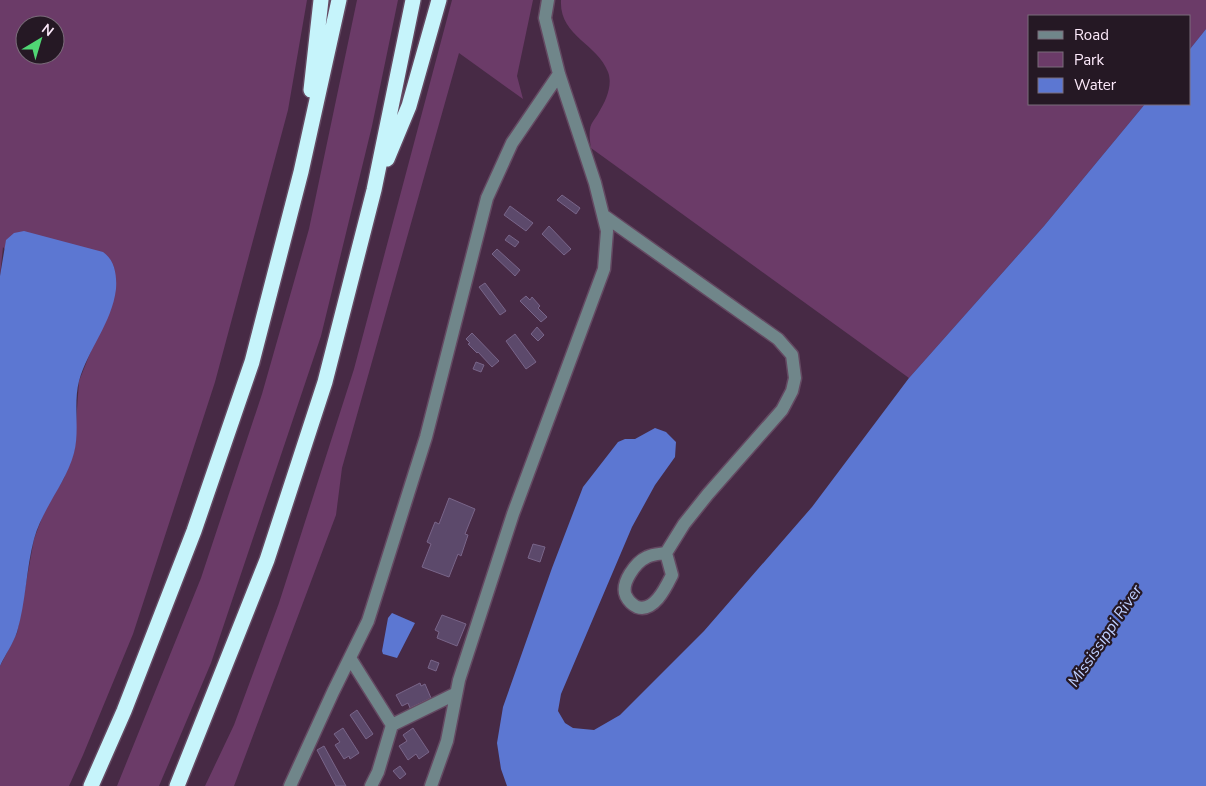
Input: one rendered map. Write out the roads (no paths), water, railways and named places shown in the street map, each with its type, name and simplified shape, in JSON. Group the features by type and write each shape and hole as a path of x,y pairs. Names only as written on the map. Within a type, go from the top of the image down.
{"highway":[{"path":"301,172 321,0"},
{"path":"91,786 124,711 194,531 252,362 301,172 340,0"},
{"path":"177,786 267,560 325,382 374,190 413,0"},
{"path":"374,190 409,106 439,0"}],"street":[{"path":"431,786 447,740 456,694 513,514 604,269 607,231 595,184 559,74 545,18 548,0"},
{"path":"290,786 368,621 426,437 487,198 512,143 559,74"},
{"path":"603,215 778,338 792,355 795,378 792,392 782,410 684,524 666,554 672,575 664,590 646,607 640,608 633,605 625,595 629,574 634,567 649,556 666,554"},
{"path":"350,658 392,725"},
{"path":"371,786 378,772 392,725 456,694"}],"water":[{"name":"Mississippi River","path":"1206,29 1206,786 507,786 501,769 497,743 503,707 583,487 618,442 625,439 635,439 655,428 666,432 676,442 675,457 655,485 632,527 561,694 558,711 565,723 573,728 594,730 620,715 704,631 812,507 909,378 1044,226 1144,105 1191,105 1191,48"},
{"path":"24,231 103,252 113,264 116,289 110,313 79,381 74,453 66,475 38,527 31,550 17,632 0,666 0,276 6,240 14,233"},
{"path":"392,613 415,623 397,658 383,654 382,651 388,618"}]}
